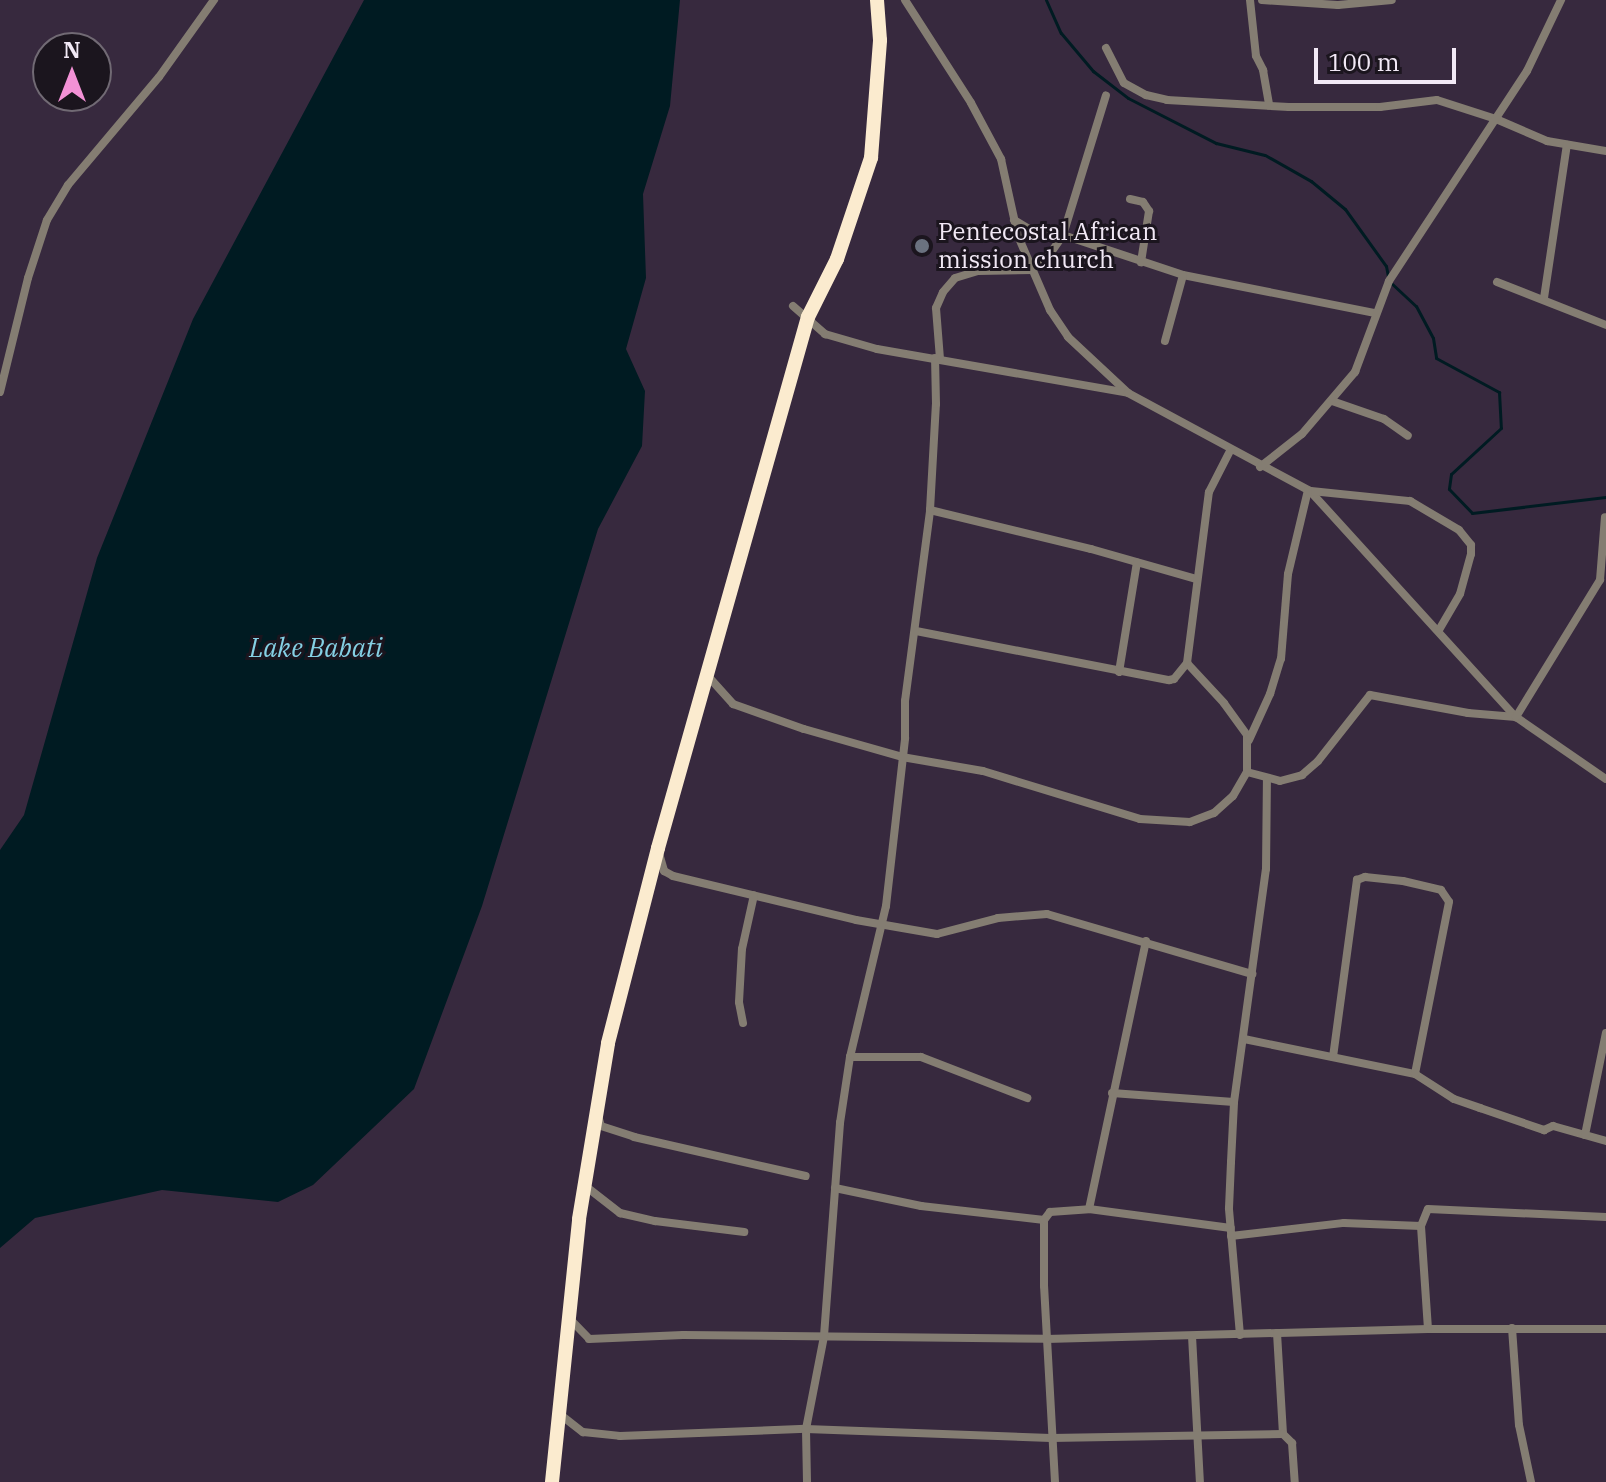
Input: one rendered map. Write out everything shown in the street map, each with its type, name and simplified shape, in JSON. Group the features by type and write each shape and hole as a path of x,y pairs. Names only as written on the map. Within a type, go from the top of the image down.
{"highway":[{"path":"552,1482 557,1411 584,1184 618,1003 658,848 808,317 837,259 871,158 880,40 877,0"}],"street":[{"path":"0,392 28,278 47,220 68,185 129,114 214,0"},
{"path":"905,0 994,144 1001,159 1014,220 1032,270 1050,310 1068,337 1128,393 1260,467 1309,490 1410,501 1459,530 1471,545 1471,554 1460,594 1439,630"},
{"path":"1250,0 1256,56 1263,70 1269,105"},
{"path":"1262,0 1338,5 1392,0"},
{"path":"1260,467 1302,434 1360,363 1375,313 1389,281 1527,71 1561,0"},
{"path":"1106,48 1117,75 1146,95 1192,102 1380,107 1437,100 1496,119 1530,136 1606,151"},
{"path":"807,1482 806,1429 824,1336 835,1188 850,1057 882,925 902,757 905,701 930,510 937,358 936,308 943,292 955,278 978,271 1032,270 1045,261 1063,235 1106,95"},
{"path":"1544,298 1567,145"},
{"path":"1130,199 1143,202 1149,211 1141,262"},
{"path":"1014,220 1029,229 1063,235 1183,275 1375,313"},
{"path":"1165,341 1183,275"},
{"path":"1497,282 1606,325"},
{"path":"793,306 825,334 877,349 1128,393"},
{"path":"1332,401 1384,419 1408,436"},
{"path":"916,631 1119,672 1174,679 1187,663 1209,492 1231,449"},
{"path":"1309,490 1516,717 1606,779"},
{"path":"1247,743 1270,694 1281,659 1288,574 1309,490"},
{"path":"930,510 1196,579"},
{"path":"1516,717 1600,580 1605,517"},
{"path":"1119,672 1137,562"},
{"path":"707,675 733,704 804,729 902,757 983,771 1116,813 1190,822 1214,813 1233,796 1247,772 1247,743 1242,727 1187,663"},
{"path":"1247,772 1267,780 1295,778 1311,769 1370,695 1432,708 1516,717"},
{"path":"1240,1335 1231,1232 1234,1102 1266,869 1267,780"},
{"path":"658,848 664,871 882,925 937,934 998,918 1047,914 1252,974"},
{"path":"1333,1057 1357,880 1365,877 1403,881 1441,890 1449,902 1415,1074"},
{"path":"743,1023 739,1002 742,949 754,895"},
{"path":"1089,1209 1146,941"},
{"path":"1585,1135 1606,1033"},
{"path":"1244,1039 1415,1074 1454,1099 1544,1130 1553,1126 1606,1141"},
{"path":"850,1057 921,1057 1027,1098"},
{"path":"1112,1093 1234,1102"},
{"path":"597,1102 601,1126 611,1131 806,1176"},
{"path":"584,1184 620,1213 655,1221 744,1232"},
{"path":"835,1188 921,1206 1044,1220"},
{"path":"1428,1329 1421,1226 1430,1208 1606,1217"},
{"path":"1055,1482 1046,1339 1044,1220 1051,1210 1089,1209 1231,1232 1344,1223 1421,1226"},
{"path":"568,1317 589,1339 683,1335 1046,1339 1428,1329 1606,1329"},
{"path":"1512,1328 1519,1425 1531,1482"},
{"path":"1277,1333 1283,1434"},
{"path":"1192,1336 1200,1482"},
{"path":"557,1411 583,1432 620,1436 806,1429 1051,1438 1283,1434 1292,1443 1295,1482"}],"water":[{"name":"Lake Babati","path":"364,0 680,0 670,106 643,194 646,278 626,349 645,391 642,446 598,529 482,906 414,1089 313,1185 278,1202 162,1190 35,1218 0,1248 0,850 24,815 97,558 193,319"}],"waterway":[{"path":"1046,0 1061,33 1093,71 1128,98 1216,143 1265,155 1311,181 1345,209 1386,266 1389,281 1416,306 1433,338 1436,358 1499,392 1501,428 1451,474 1449,489 1472,513 1606,497"}],"place":[{"name":"Pentecostal African mission church","path":"922,246"}]}
